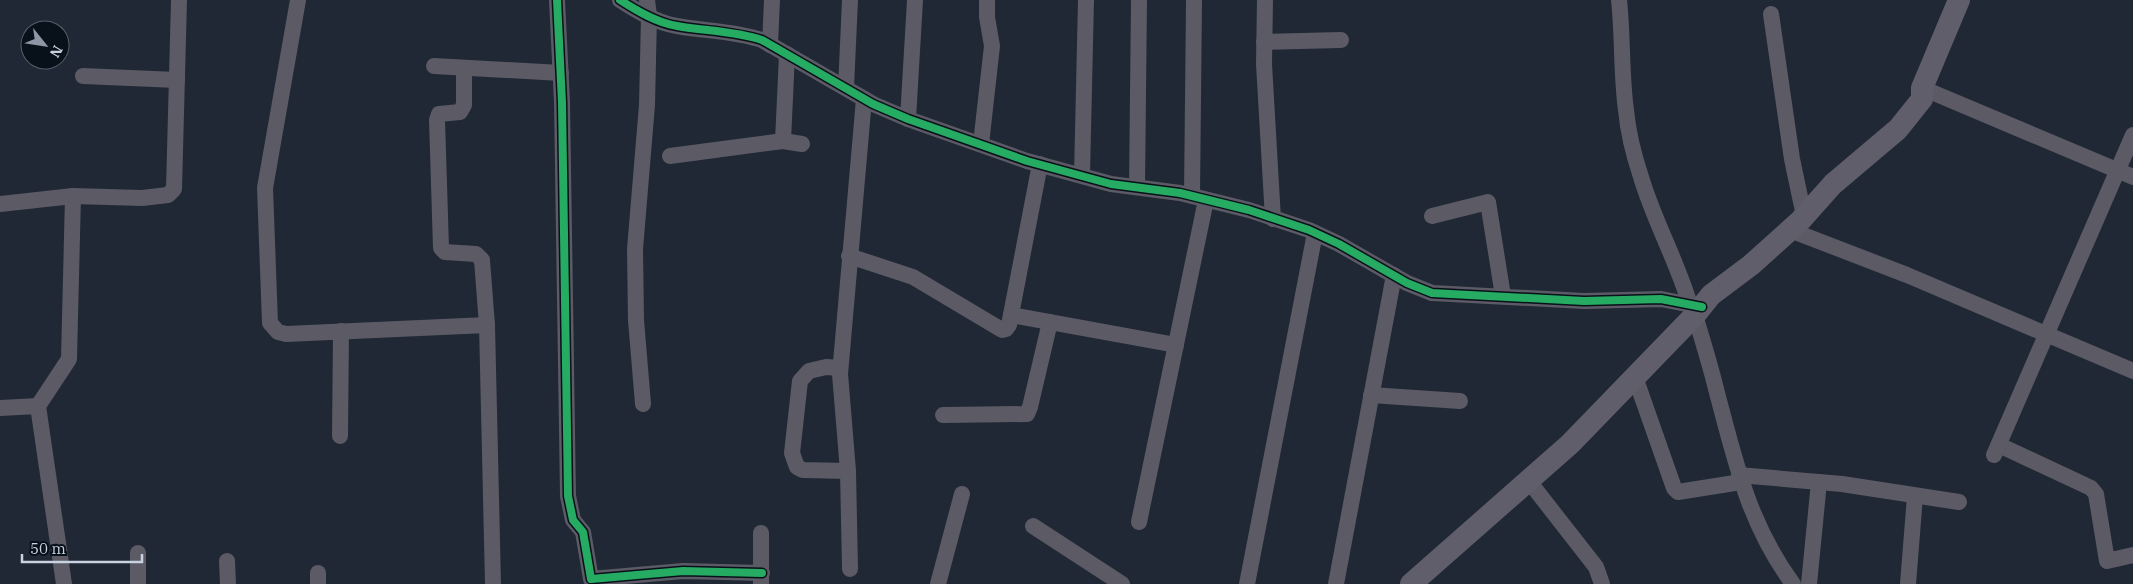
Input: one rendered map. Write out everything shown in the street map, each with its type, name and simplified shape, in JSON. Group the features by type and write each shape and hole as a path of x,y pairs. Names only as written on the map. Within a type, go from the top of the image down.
{"main road":[{"path":"1411,584 1570,444 1635,377 1696,309 1711,295 1751,266 1797,223 1833,184 1898,129 1922,99 1922,88 1959,0"}],"street":[{"path":"0,204 73,196 142,198 168,195 174,189 180,0"},
{"path":"298,0 265,188 270,322 278,332 286,334 486,324"},
{"path":"557,0 561,73 568,496 573,520 583,532 591,579 683,571 762,578 761,533"},
{"path":"620,0 648,8 656,20 676,26 749,36 787,54 864,99 908,119 1040,164 1111,184 1199,198 1249,210 1315,233 1339,244 1407,283 1432,293 1584,301 1661,298 1696,309"},
{"path":"770,45 772,0"},
{"path":"846,88 850,0"},
{"path":"908,119 915,0"},
{"path":"981,144 992,46 987,17 987,0"},
{"path":"1082,176 1086,0"},
{"path":"1137,187 1139,0"},
{"path":"1139,522 1176,345 1199,198 1194,0"},
{"path":"1265,0 1264,42 1273,218"},
{"path":"1619,0 1626,111 1631,138 1646,193 1696,309 1740,479 1750,510 1780,576 1793,584"},
{"path":"642,404 636,320 635,249 647,105 648,8"},
{"path":"1771,14 1792,159 1797,223 1907,275 2133,372"},
{"path":"1264,42 1341,40"},
{"path":"783,141 787,54"},
{"path":"434,66 561,73"},
{"path":"464,68 464,105 460,112 440,114 437,120 441,248 445,252 476,254 482,260 486,324 493,584"},
{"path":"82,76 177,80"},
{"path":"1922,88 2133,177"},
{"path":"850,570 848,471 840,368 864,99"},
{"path":"2133,135 2116,169 2047,336 1997,450 2091,488 2096,494 2107,561 2133,555"},
{"path":"670,156 783,141 802,144"},
{"path":"849,256 913,278 1002,330 1006,329 1009,325 1040,164"},
{"path":"64,584 38,406 69,359 73,196"},
{"path":"1432,216 1488,202 1503,296"},
{"path":"1247,584 1315,233"},
{"path":"1336,584 1394,275"},
{"path":"1011,315 1176,345"},
{"path":"943,415 1027,414 1050,322"},
{"path":"340,436 341,331"},
{"path":"840,368 826,367 809,371 800,381 792,453 797,466 803,470 848,471"},
{"path":"1635,377 1674,488 1678,492 1740,479 1819,482 1959,502"},
{"path":"1372,396 1460,401"},
{"path":"0,408 38,406"},
{"path":"1528,480 1596,567 1602,584"},
{"path":"1810,584 1819,482"},
{"path":"938,584 962,494"},
{"path":"1908,584 1915,496"},
{"path":"1033,526 1122,584"},
{"path":"138,553 138,584"},
{"path":"227,561 228,584"}],"cycle path":[{"path":"557,0 562,102 568,496 573,520 583,532 591,579 683,571 762,573"},
{"path":"620,0 647,16 662,22 762,40 873,104 908,119 1027,161 1111,184 1180,193 1249,210 1309,230 1339,244 1407,283 1432,293 1584,301 1661,299 1702,307"}]}
